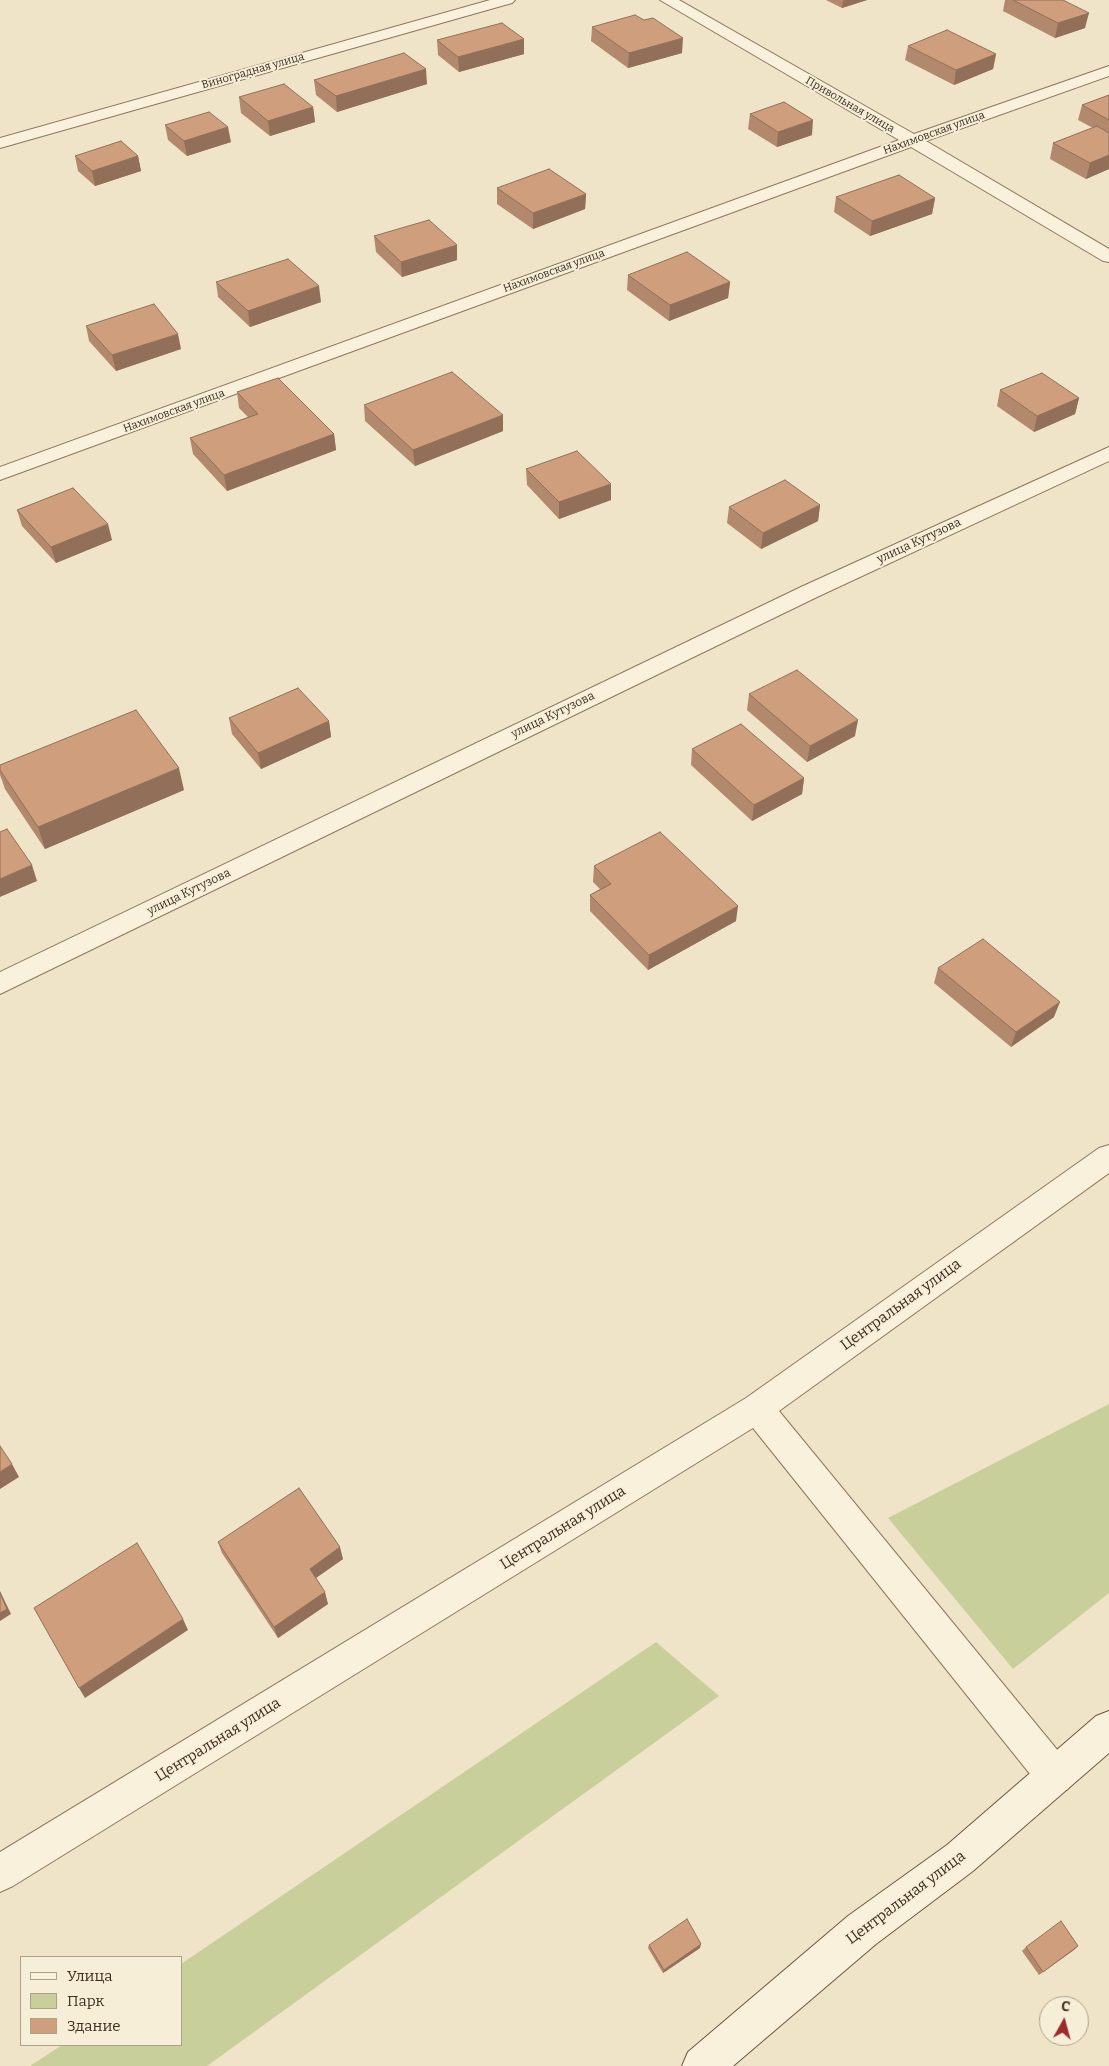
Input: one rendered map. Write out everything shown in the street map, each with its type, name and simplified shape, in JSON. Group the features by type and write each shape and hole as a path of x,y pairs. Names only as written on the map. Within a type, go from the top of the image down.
{"street":[{"name":"Виноградная улица","path":"0,143 507,0"},
{"name":"Привольная улица","path":"668,0 1109,257"},
{"name":"Нахимовская улица","path":"0,474 911,140 1109,71"},
{"name":"улица Кутузова","path":"0,984 809,592 1109,453"},
{"name":"Центральная улица","path":"0,1873 757,1408 1109,1157"},
{"path":"757,1408 1055,1776"},
{"name":"Центральная улица","path":"702,2066 862,1930 960,1858 1109,1729"}],"green space":[{"path":"1109,1404 1109,1593 1013,1669 888,1518"},
{"path":"656,1642 719,1696 207,2066 30,2066 60,2046 182,2046 182,1963"}],"building":[{"path":"1013,0 1063,0 1089,13 1058,23"},
{"path":"635,15 644,20 653,18 683,38 629,53 592,27"},
{"path":"502,23 524,39 458,57 437,40"},
{"path":"947,30 996,54 956,70 908,46"},
{"path":"404,53 426,69 336,96 314,80"},
{"path":"284,84 313,107 268,121 239,97"},
{"path":"1109,95 1109,120 1082,105"},
{"path":"784,102 813,120 778,132 750,114"},
{"path":"209,112 228,127 184,141 165,125"},
{"path":"1097,126 1109,133 1109,155 1090,163 1053,143"},
{"path":"121,141 138,156 92,171 75,156"},
{"path":"549,169 586,194 533,213 497,188"},
{"path":"899,175 935,198 872,221 836,197"},
{"path":"429,220 457,245 401,262 374,236"},
{"path":"687,252 730,282 670,305 628,275"},
{"path":"288,259 319,286 248,311 216,282"},
{"path":"154,304 178,334 112,355 86,326"},
{"path":"452,372 503,415 413,450 364,405"},
{"path":"1042,373 1079,398 1037,416 1000,390"},
{"path":"278,378 334,434 224,475 190,438 258,414 237,392"},
{"path":"577,451 611,484 559,502 526,469"},
{"path":"785,480 820,505 763,533 729,507"},
{"path":"73,488 108,524 51,547 17,510"},
{"path":"797,670 858,720 810,746 749,694"},
{"path":"298,688 329,721 258,753 229,718"},
{"path":"136,710 179,768 38,827 0,770 0,765"},
{"path":"741,724 804,778 754,805 692,749"},
{"path":"7,829 32,865 0,879 0,832"},
{"path":"660,832 738,906 649,955 590,895 611,884 594,866"},
{"path":"983,939 1060,1002 1016,1032 938,968"},
{"path":"0,1446 12,1464 0,1472"},
{"path":"299,1488 340,1547 310,1569 325,1592 274,1627 218,1542"},
{"path":"137,1543 183,1619 79,1688 34,1608"},
{"path":"0,1593 7,1609 0,1613"},
{"path":"687,1919 701,1944 664,1970 649,1945"},
{"path":"1061,1921 1078,1946 1043,1972 1026,1947"}]}
